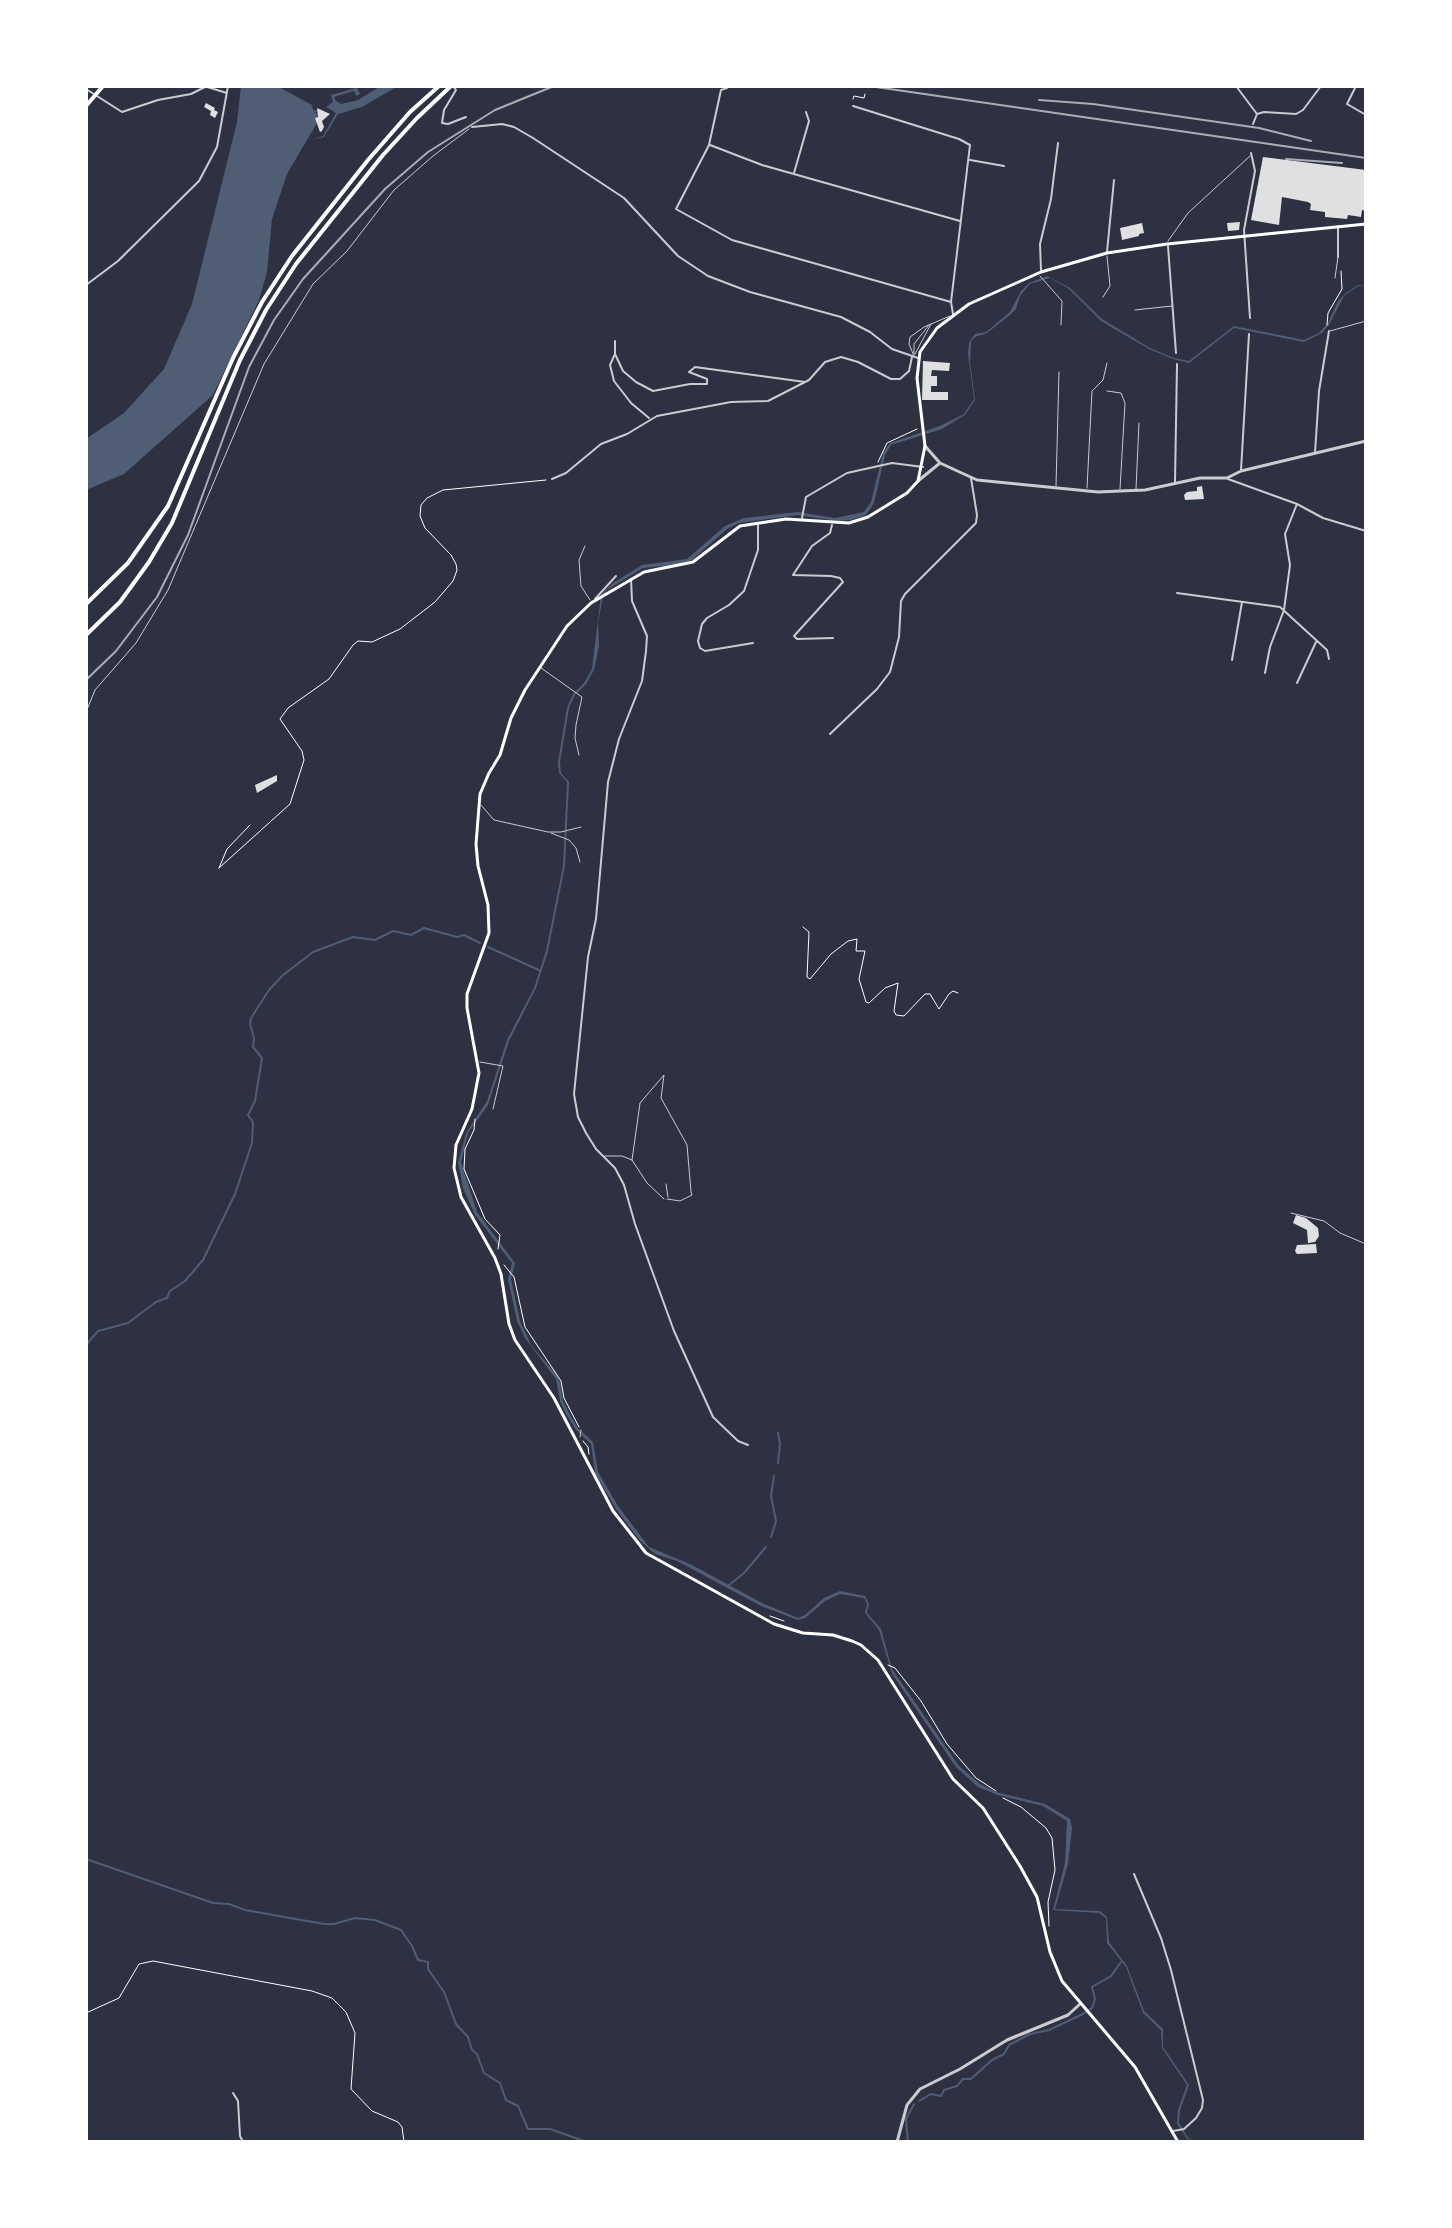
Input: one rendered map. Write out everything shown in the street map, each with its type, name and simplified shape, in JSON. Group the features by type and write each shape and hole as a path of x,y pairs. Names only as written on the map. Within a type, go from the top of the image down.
{"main road":[{"path":"86,106 103,86"},
{"path":"86,604 128,563 168,506 233,358 262,302 292,256 368,160 410,112 439,86"},
{"path":"86,635 120,602 172,523 240,360 266,310 296,264 383,155 417,118 453,87"},
{"path":"1178,2142 1135,2067 1062,1981 1054,1967 1039,1903 1020,1866 983,1808 953,1779 875,1657 852,1641 833,1635 803,1633 774,1624 646,1553 613,1511 554,1398 515,1340 509,1324 501,1274 459,1189 454,1155 477,1089 478,1061 467,1008 471,978 489,930 488,905 476,844 480,803 484,783 500,755 517,703 575,616 594,601 631,579 658,569 693,562 740,526 802,518 849,523 868,517 907,493 918,481 925,446 915,357 937,328 953,315 982,297 1040,274 1107,253 1245,235 1366,224"}],"street":[{"path":"86,89 122,112 158,100 191,94 206,86 227,93"},
{"path":"86,285 118,261 199,181 217,147 228,86"},
{"path":"462,86 453,87 441,120 446,124 466,117"},
{"path":"1236,86 1257,114"},
{"path":"1257,114 1296,114 1303,110 1321,86"},
{"path":"1356,86 1347,104 1366,115"},
{"path":"727,88 721,90 709,145 676,209 732,240 951,302"},
{"path":"853,106 966,141 970,145 951,302 953,315"},
{"path":"794,174 809,121 806,112"},
{"path":"1253,124 1257,114"},
{"path":"472,127 502,124 533,138 624,198 678,256 708,276 750,292 841,317 862,327 892,349 915,357 909,371 900,379 886,377 841,357 825,362 813,377 768,401 731,402 676,411 650,419 627,434 601,444 566,473 552,479"},
{"path":"1040,274 1040,244 1051,199 1058,143"},
{"path":"709,145 794,174 961,221"},
{"path":"1250,318 1245,235 1255,171 1251,154"},
{"path":"969,160 1004,166"},
{"path":"1107,253 1114,180"},
{"path":"1338,226 1338,257"},
{"path":"1167,244 1176,353"},
{"path":"1315,455 1319,391 1329,330"},
{"path":"1241,471 1249,334"},
{"path":"615,341 615,354 610,365 614,381 631,403 650,419"},
{"path":"615,354 623,371 653,391 707,384 707,379 690,373 693,367 805,382"},
{"path":"1175,482 1177,364"},
{"path":"1227,478 1241,471 1366,441"},
{"path":"925,446 940,463 989,483 1056,486 1087,491 1136,491 1200,478 1227,478 1297,504 1323,518 1366,531"},
{"path":"918,481 940,463"},
{"path":"802,518 806,497 847,473 879,464 923,467"},
{"path":"830,734 877,689 890,672 899,637 901,601 905,594 976,523 971,478"},
{"path":"1265,673 1270,647 1284,610 1290,567 1285,534 1297,504"},
{"path":"753,643 705,651 698,641 702,624 707,618 729,605 744,591 758,550 758,522"},
{"path":"833,523 830,533 812,546 793,575 831,576 843,581 794,636 797,639 833,638"},
{"path":"594,601 616,576"},
{"path":"631,579 632,601 647,636 646,651 642,681 619,739 608,782 596,919 588,957 574,1094 578,1117 596,1149 605,1156 624,1185 674,1331 713,1417 738,1441 748,1445"},
{"path":"1177,593 1242,600 1284,610 1324,648 1329,659"},
{"path":"1232,660 1242,600"},
{"path":"1297,683 1316,641"},
{"path":"1134,1874 1165,1949 1201,2086 1202,2108 1196,2118 1182,2129 1172,2132"},
{"path":"897,2142 907,2105 920,2089 1007,2040 1068,2015 1080,2004"},
{"path":"233,2093 238,2101 243,2142"}],"lane":[{"path":"86,712 95,690 136,643 168,590 264,364 307,293 323,272 347,251 394,190 472,127"},
{"path":"1167,244 1168,238 1188,213 1251,154"},
{"path":"1103,297 1110,286 1107,253"},
{"path":"1335,278 1338,257"},
{"path":"1040,274 1042,281 1062,301 1061,325"},
{"path":"1135,310 1172,306"},
{"path":"915,357 909,339 933,322 953,315"},
{"path":"1329,330 1366,321"},
{"path":"915,357 914,344 933,322"},
{"path":"933,322 939,324 937,328"},
{"path":"1087,491 1092,391 1103,380 1107,363"},
{"path":"1056,486 1059,372"},
{"path":"1107,391 1121,393 1125,403 1120,491"},
{"path":"1136,491 1139,423"},
{"path":"585,546 579,560 581,586 594,601"},
{"path":"539,667 578,694 582,701 575,738 579,755"},
{"path":"480,803 494,820 567,839 576,848 580,862"},
{"path":"548,832 581,827"},
{"path":"556,835 559,832"},
{"path":"478,1061 502,1066 493,1109"},
{"path":"605,1156 622,1156 632,1160 656,1193 667,1199 680,1201 692,1195 687,1145 661,1098 664,1075 640,1103 632,1160"},
{"path":"666,1184 667,1199"},
{"path":"1291,1213 1324,1221 1340,1233 1366,1244"},
{"path":"580,1437 581,1430"}],"path":[{"path":"853,106 854,96 864,98 865,94"},
{"path":"1329,330 1325,322 1342,289 1338,257"},
{"path":"879,464 887,443 921,428"},
{"path":"250,825 227,849 219,868 290,804 304,760 302,751 280,719 288,708 329,679 358,641 372,642 400,629 435,602 453,581 457,570 451,555 425,528 420,516 421,505 427,498 443,490 552,479"},
{"path":"803,927 809,932 806,943 809,978 817,973 831,954 848,941 857,939 856,951 865,951 859,972 866,1002 898,983 894,1011 896,1015 904,1016 925,994 932,996 939,1009 949,994 953,991 958,993"},
{"path":"474,1115 475,1123 465,1149 464,1169 485,1219 500,1235 498,1247"},
{"path":"507,1270 514,1277 525,1327 561,1381 564,1398 581,1430"},
{"path":"580,1437 588,1447 590,1461"},
{"path":"764,1613 787,1623"},
{"path":"883,1661 893,1667 921,1701 947,1744 976,1778 996,1791"},
{"path":"1003,1798 1028,1813 1046,1828 1052,1838 1055,1862 1048,1902 1050,1931"},
{"path":"86,2013 119,1998 139,1964 153,1961 312,1991 332,1998 346,2012 355,2033 351,2089 372,2111 398,2122 404,2142"}],"water":[{"path":"241,86 277,86 318,111 314,113 317,113 317,123 287,174 272,219 267,272 259,300 213,395 124,474 86,490 86,439 124,413 164,369 192,304 237,122"},
{"path":"356,86 360,94 356,96 354,91 334,97 335,100 341,104 358,100 381,86 398,86 362,107 338,114 324,137 311,140 323,136 336,113 326,107 333,102 331,95"},
{"path":"1047,276 1070,288 1102,319 1150,348 1189,361 1234,326 1304,340 1319,333 1328,323 1338,301 1346,293 1358,285 1366,285 1358,286 1344,296 1329,325 1322,333 1304,342 1234,328 1189,363 1173,359 1149,349 1101,321 1069,289 1050,278 1030,284 1010,315 987,333 975,337 971,342 975,400 965,415 942,429 891,445 885,455 874,503 866,515 836,521 798,515 739,523 727,529 692,560 643,568 607,590 598,622 599,646 594,670 569,708 560,762 561,773 569,782 565,866 548,951 536,988 509,1041 488,1105 468,1133 461,1162 477,1212 515,1263 511,1279 520,1321 531,1345 556,1374 571,1417 593,1442 598,1472 618,1506 649,1547 798,1618 824,1598 840,1591 865,1596 869,1604 867,1613 881,1629 892,1669 959,1766 980,1784 996,1792 1045,1804 1070,1819 1068,1864 1055,1909 1100,1911 1107,1917 1109,1942 1127,1966 1144,2011 1163,2029 1163,2047 1189,2085 1179,2123 1189,2139 1198,2142 1188,2140 1177,2124 1178,2110 1187,2085 1162,2048 1161,2030 1143,2013 1126,1967 1107,1943 1106,1918 1099,1913 1053,1910 1065,1863 1067,1821 1043,1806 978,1787 956,1767 892,1674 879,1630 865,1613 867,1604 864,1598 840,1594 798,1620 761,1606 677,1561 655,1554 640,1541 595,1473 591,1444 576,1430 566,1414 556,1379 525,1338 517,1321 508,1279 512,1263 475,1215 463,1188 458,1163 466,1133 487,1101 507,1040 534,988 546,951 563,866 567,782 559,773 558,762 567,708 573,694 592,669 601,595 613,583 642,565 687,559 725,526 744,518 798,512 835,518 864,512 871,502 883,453 890,443 940,426 964,414 974,399 968,354 969,343 975,334 986,332 1010,312 1021,291 1029,283"}],"building":[{"path":"206,103 218,112 215,118 204,107"},
{"path":"317,108 330,114 322,121 324,127 320,132 315,118 318,117"},
{"path":"1263,157 1366,170 1366,211 1362,210 1361,217 1325,217 1325,212 1310,210 1311,204 1308,202 1282,197 1279,225 1251,220"},
{"path":"1240,222 1239,230 1228,231 1227,223"},
{"path":"1142,223 1144,233 1122,240 1120,228"},
{"path":"923,361 950,363 949,371 932,370 931,376 937,376 937,386 931,386 931,392 948,392 948,400 922,400"},
{"path":"1202,486 1204,499 1185,500 1187,492 1197,491 1197,487"},
{"path":"277,775 277,781 257,793 255,785"},
{"path":"1296,1215 1306,1218 1318,1228 1319,1236 1315,1242 1308,1243 1307,1230 1293,1223"},
{"path":"1316,1244 1317,1253 1297,1254 1295,1251 1297,1245"}],"waterway":[{"path":"86,1345 98,1331 128,1323 156,1302 167,1298 170,1291 185,1281 203,1260 235,1194 252,1143 253,1122 248,1115 255,1101 262,1058 253,1047 251,1018 282,976 313,952 353,937 375,940 393,931 411,935 424,928 457,937 464,935 480,943"},
{"path":"488,947 541,971"},
{"path":"778,1433 778,1463"},
{"path":"771,1537 776,1521 771,1496 774,1476"},
{"path":"728,1586 766,1547"},
{"path":"86,1859 213,1903 324,1924 355,1918 375,1920 401,1930 418,1960 428,1962 428,1969 444,1992 456,2024 468,2037 484,2073 500,2083 506,2100 518,2106 528,2129 550,2129 587,2142"},
{"path":"919,2101 931,2094 941,2096 944,2090 957,2086 963,2079 971,2079 992,2060 1004,2054 1009,2045 1030,2034 1049,2030 1092,2008 1095,1999 1092,1987 1111,1976 1121,1962"},
{"path":"908,2142 906,2119 914,2104"}],"railway":[{"path":"86,680 116,651 157,597 188,535 249,367 274,320 303,279 385,189 428,152 495,110 554,86"},
{"path":"869,86 1366,158"},
{"path":"1039,100 1093,104 1259,128 1311,141"},
{"path":"1286,159 1342,163"}]}
